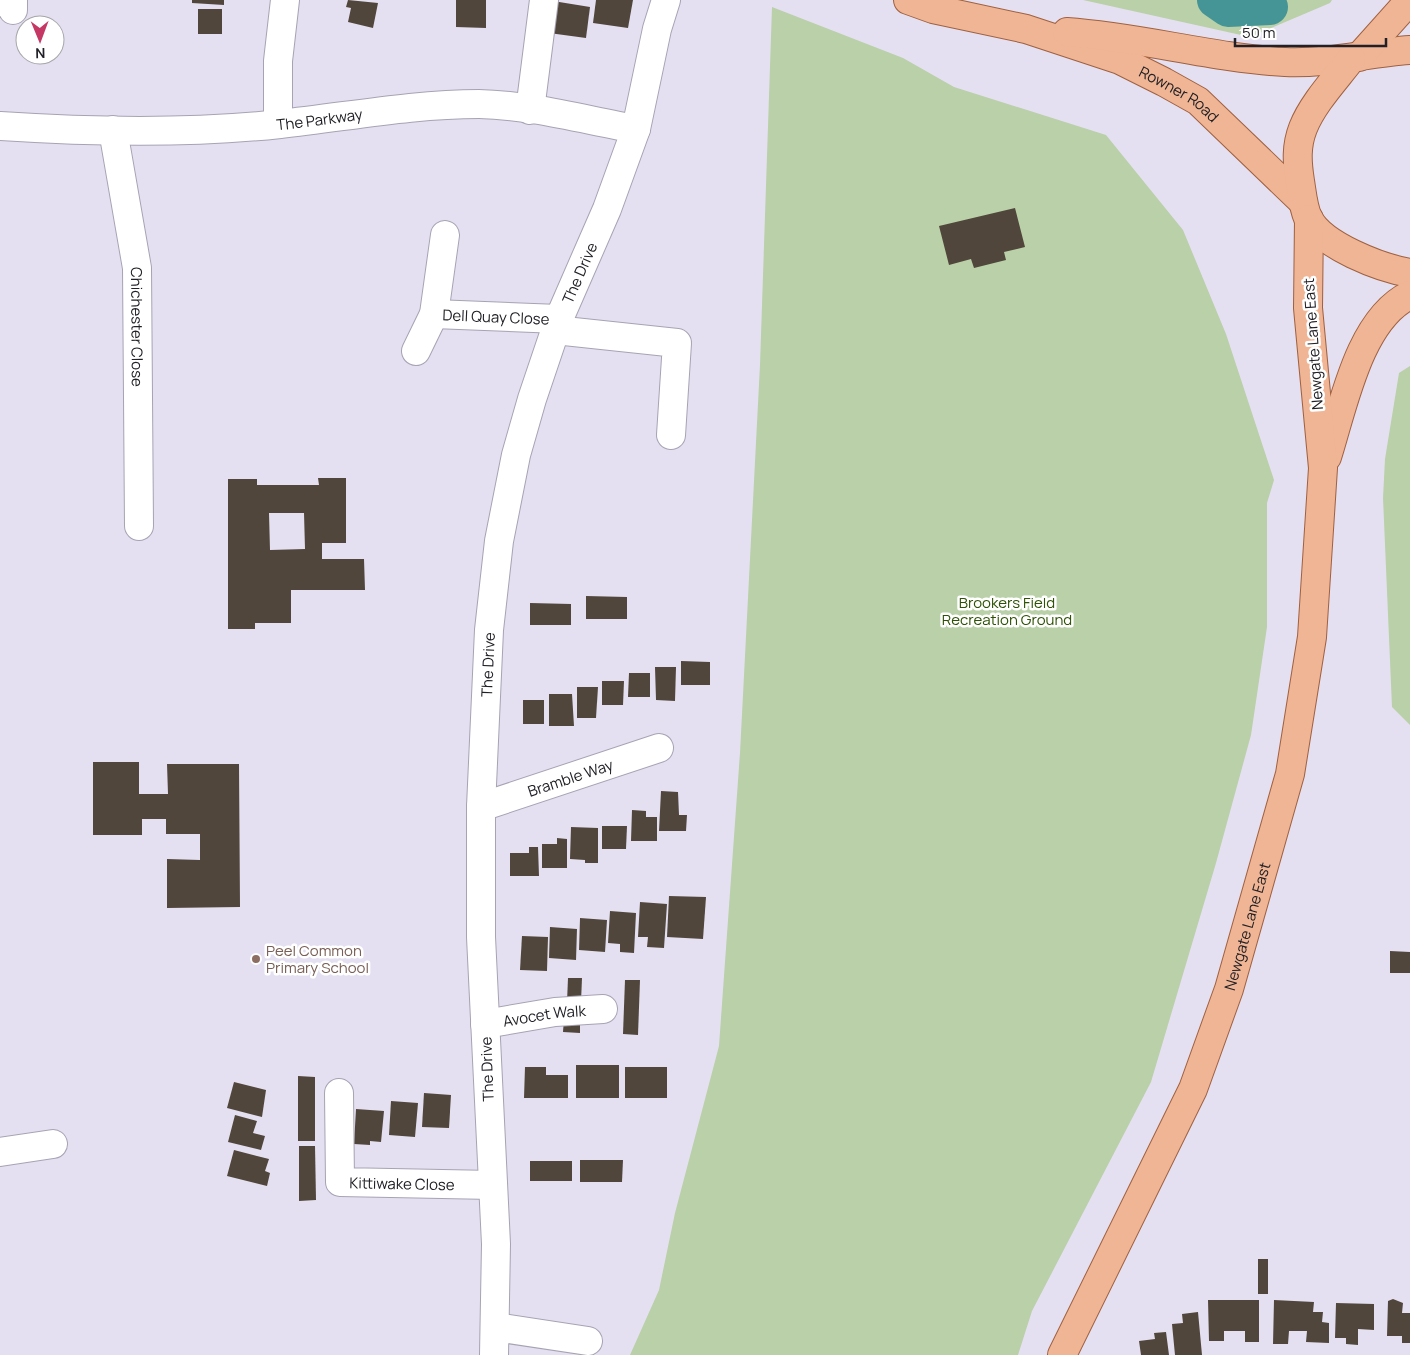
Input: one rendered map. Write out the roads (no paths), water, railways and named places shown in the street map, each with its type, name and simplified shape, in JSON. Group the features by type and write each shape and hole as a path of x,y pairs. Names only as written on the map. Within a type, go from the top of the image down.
{"main road":[{"name":"Rowner Road","path":"908,0 933,9 1026,29 1120,60 1198,101 1344,250 1390,270 1410,273"},
{"name":"Newgate Lane East","path":"1062,1355 1193,1089 1230,989 1290,774 1312,636 1323,468 1308,308 1306,211 1296,156 1303,127 1318,102 1355,58 1410,0"},
{"name":"Rowner Road","path":"1026,29 1103,34 1197,53 1274,61 1355,58 1410,50"},
{"name":"Newgate Lane East","path":"1323,468 1363,343 1381,318 1410,295"}],"street":[{"path":"278,124 278,61 285,0"},
{"path":"530,110 544,0"},
{"name":"The Drive","path":"494,1355 496,1244 481,937 481,806 489,630 499,541 516,455 557,325 607,210 636,129 657,29 666,0"},
{"name":"The Parkway","path":"0,126 113,130 185,129 278,124 429,106 481,104 530,110 636,129"},
{"name":"Chichester Close","path":"113,130 137,268 139,526"},
{"name":"Dell Quay Close","path":"416,351 434,314 445,235"},
{"name":"Dell Quay Close","path":"434,314 557,325 677,342 672,436"},
{"name":"Bramble Way","path":"481,806 659,748"},
{"name":"Avocet Walk","path":"485,1024 554,1012 604,1007"},
{"name":"Kittiwake Close","path":"339,1093 340,1182 493,1185"},
{"path":"0,1152 53,1144"},
{"path":"495,1327 588,1341"}],"waterway":[{"path":"1215,0 1228,9 1270,7"}],"place":[{"name":"Peel Common Primary School","path":"256,959"}],"park label":[{"name":"Brookers Field Recreation Ground","path":"1007,610"}]}
